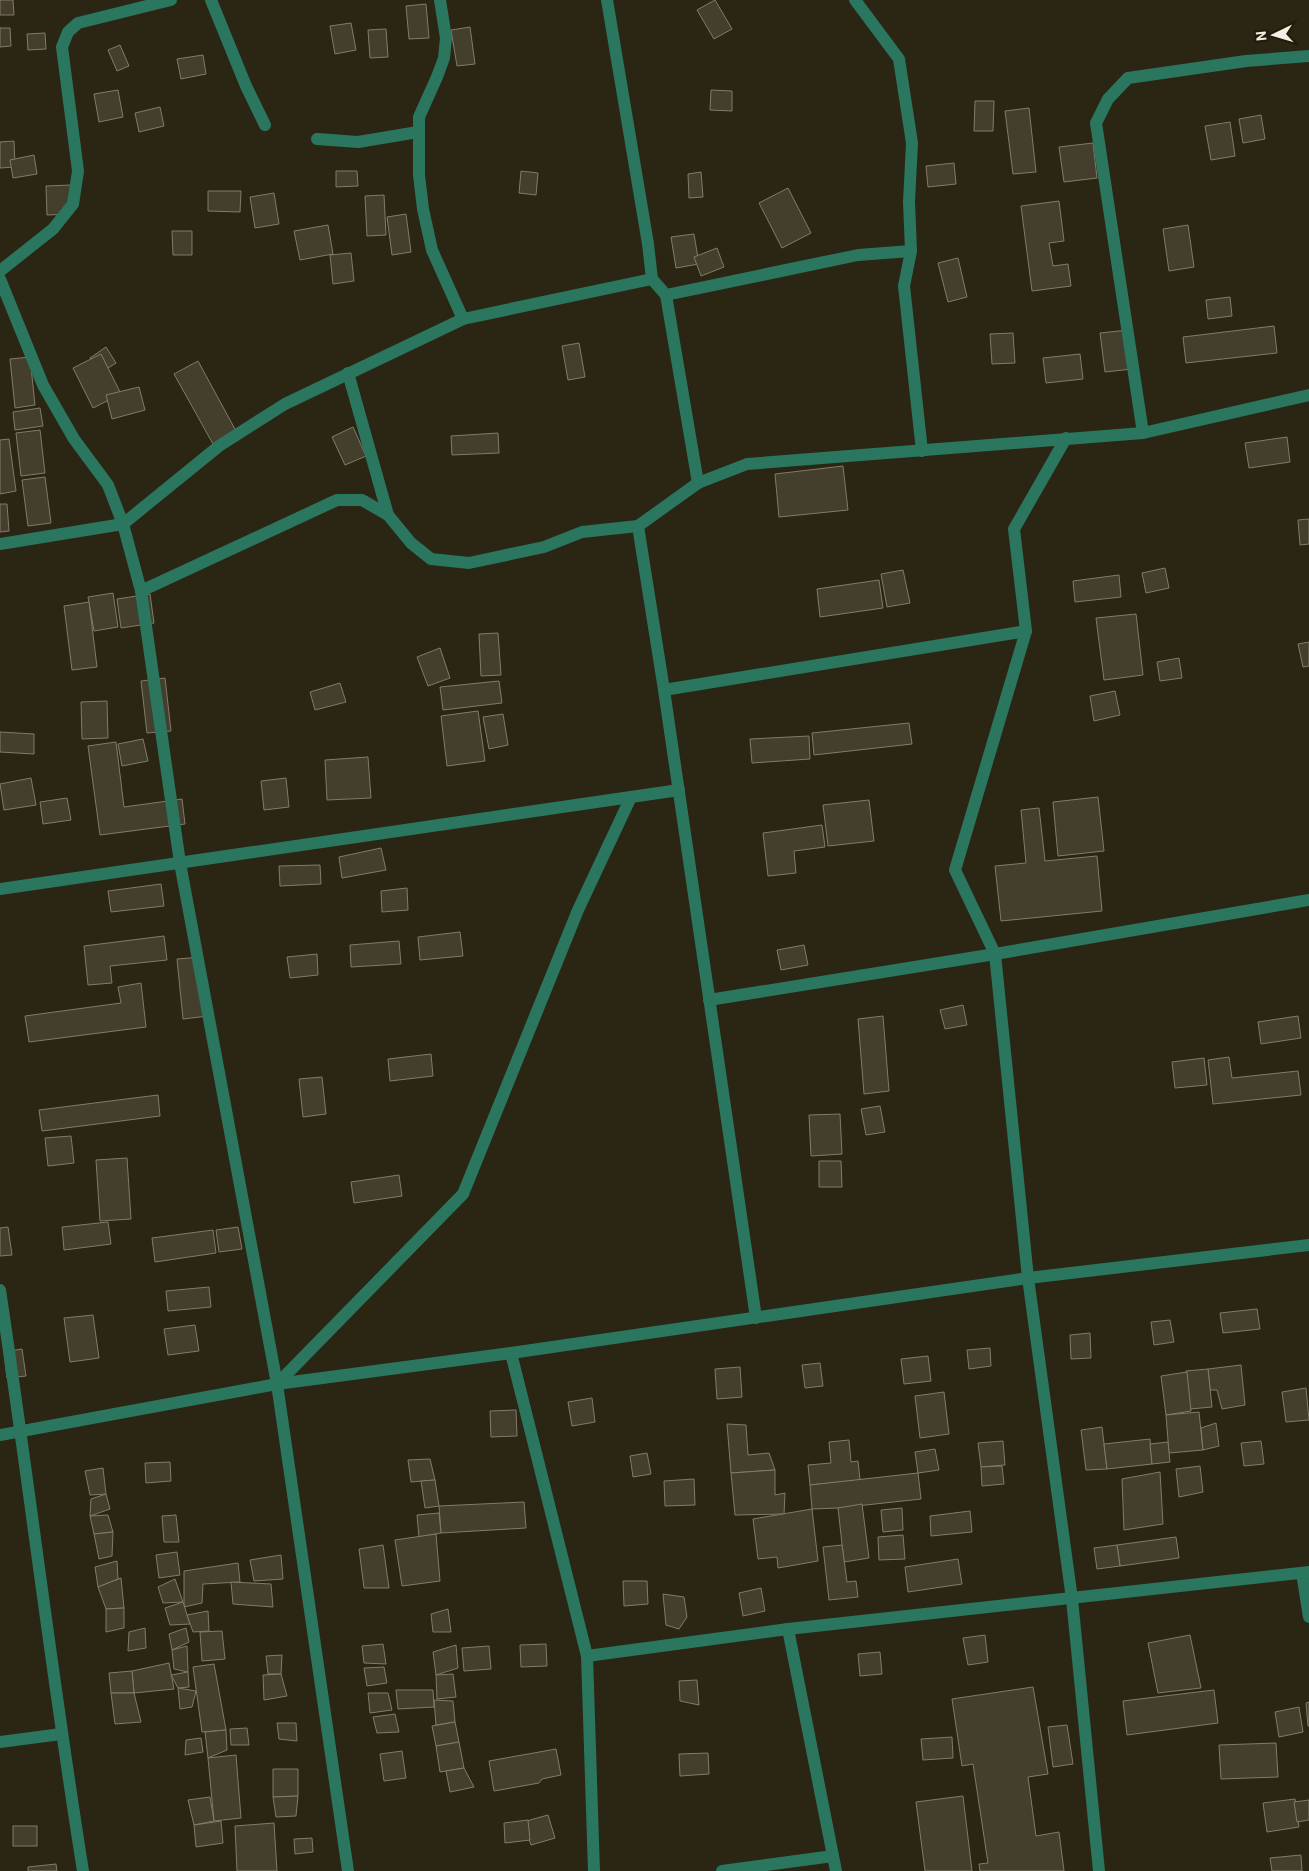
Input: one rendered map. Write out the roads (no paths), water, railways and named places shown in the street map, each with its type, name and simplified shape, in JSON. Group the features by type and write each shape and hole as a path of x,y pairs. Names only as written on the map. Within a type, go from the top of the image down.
{"street":[{"path":"0,271 54,229 73,204 78,171 62,47 68,32 78,23 171,0"},
{"path":"210,0 246,86 265,125"},
{"path":"440,0 446,38 444,58 419,117 419,175 423,209 432,250 463,319"},
{"path":"607,0 648,244 652,279 666,295 698,483"},
{"path":"855,0 899,59 912,143 909,202 911,251 904,286 922,451"},
{"path":"1143,433 1096,123 1108,99 1128,78 1246,61 1309,56"},
{"path":"317,139 358,142 418,132"},
{"path":"666,295 858,255 911,251"},
{"path":"0,279 44,385 74,439 108,485 123,524 141,591 180,863 277,1384 348,1871"},
{"path":"0,544 123,524 219,446 285,404 463,319 652,279"},
{"path":"348,373 388,515"},
{"path":"141,591 338,500 362,500 388,515 411,543 431,559 469,563 544,547 582,532 638,526 698,483 746,464 1143,433 1309,395"},
{"path":"1066,438 1014,529 1026,631 955,870 995,954 1028,1278 1072,1599 1099,1871"},
{"path":"638,526 679,790 756,1318"},
{"path":"664,690 1026,631"},
{"path":"0,889 679,790"},
{"path":"277,1384 463,1194 578,910 631,797"},
{"path":"709,1000 995,954 1309,900"},
{"path":"0,1435 277,1384 511,1353 1028,1278 1309,1244"},
{"path":"0,1290 21,1431 61,1734 83,1871"},
{"path":"511,1353 587,1656 594,1871"},
{"path":"587,1656 788,1629 1306,1573 1309,1617"},
{"path":"788,1629 836,1871"},
{"path":"0,1742 61,1734"},
{"path":"722,1871 833,1856"}]}
